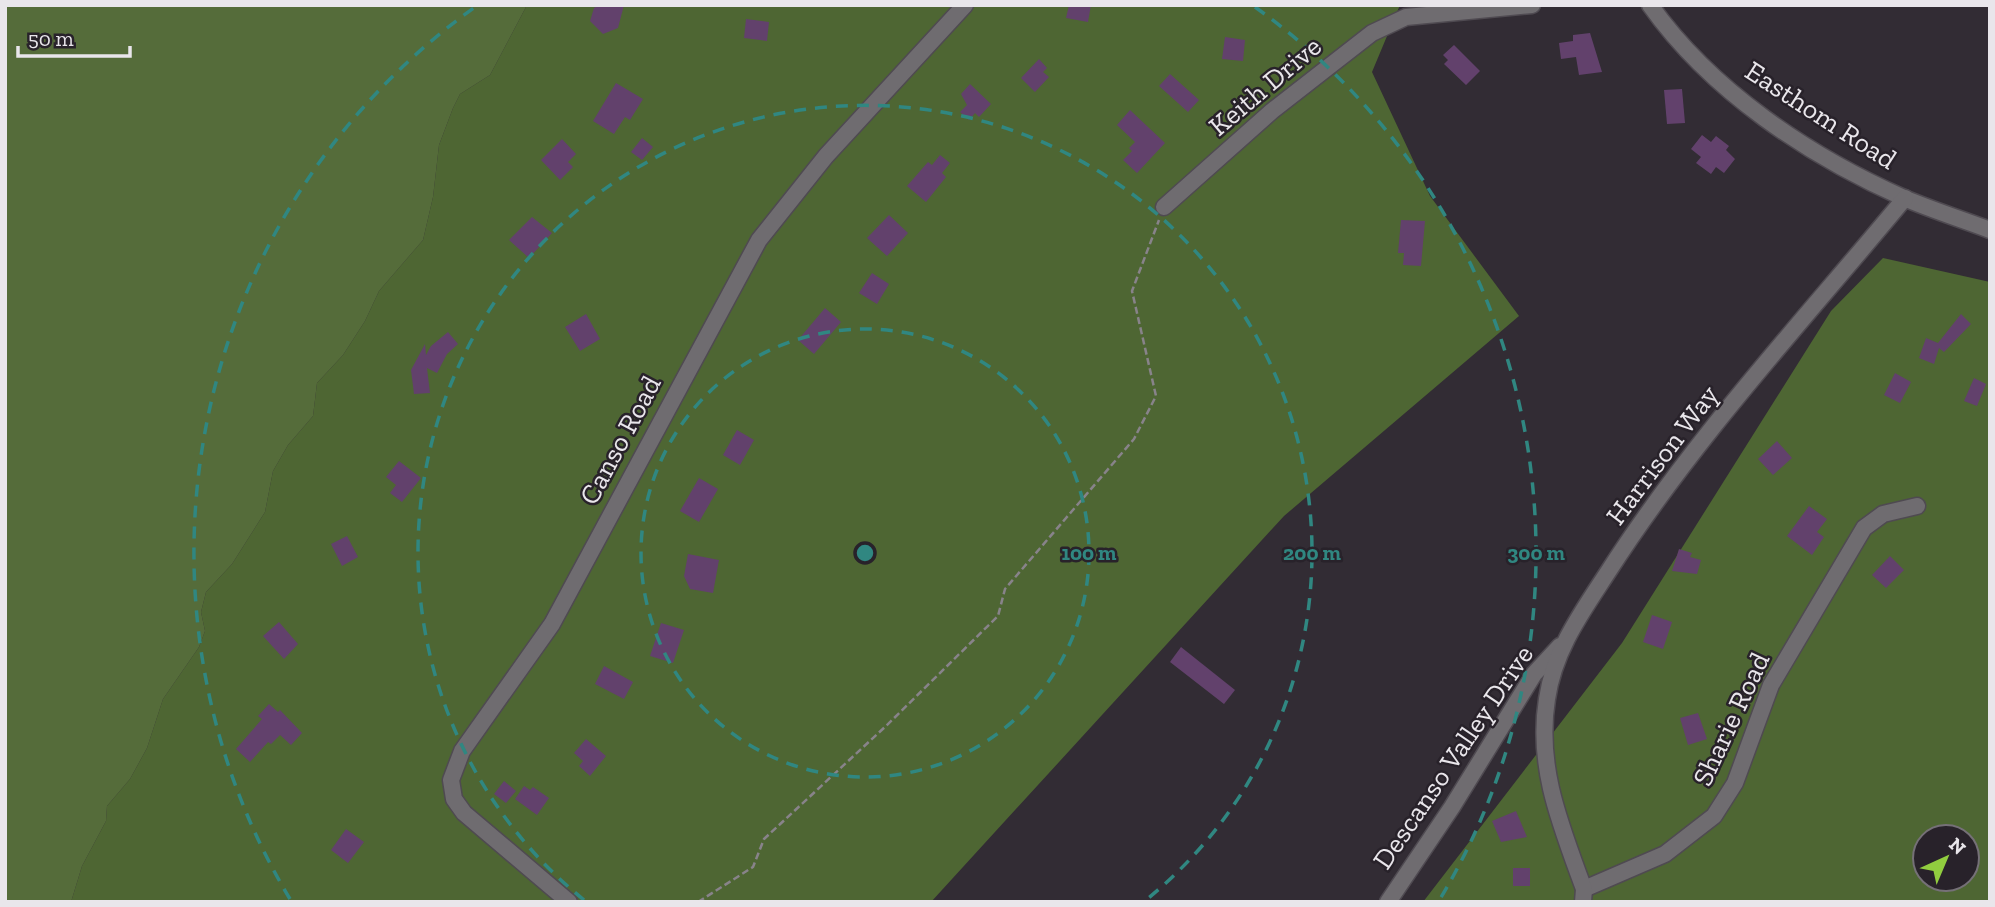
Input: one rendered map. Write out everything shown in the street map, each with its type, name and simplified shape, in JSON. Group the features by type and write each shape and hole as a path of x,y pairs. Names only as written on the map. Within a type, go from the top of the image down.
{"street":[{"name":"Canso Road","path":"569,902 464,813 454,799 451,780 462,751 552,624 760,240 826,156 965,5"},
{"name":"Keith Drive","path":"1164,207 1272,111 1372,33 1406,17 1532,5"},
{"name":"Easthom Road","path":"1650,5 1709,72 1757,112 1858,175 1905,198 1990,230"},
{"name":"Harrison Way","path":"1583,895 1551,799 1543,752 1547,698 1563,643 1630,538 1712,429 1905,198"},
{"name":"Sharie Road","path":"1583,895 1665,854 1714,816 1735,783 1771,685 1864,528 1883,514 1917,506"},
{"name":"Descanso Valley Drive","path":"1388,902 1452,807 1534,674 1563,643"}],"path":[{"path":"698,902 752,867 764,839 998,616 1004,589 1134,439 1156,396 1132,292 1164,207"}],"shaded area":[{"path":"5,5 527,5 490,75 460,94 453,108 439,145 433,197 423,240 379,291 365,321 343,355 317,383 313,416 288,445 273,471 265,512 232,564 206,592 201,612 205,631 199,647 163,699 147,748 130,779 107,806 106,821 82,866 71,902 5,902"},
{"path":"527,5 1400,5 1372,72 1430,196 1519,316 1284,516 931,902 71,902 82,866 106,821 107,806 130,779 147,748 163,699 199,647 205,631 201,612 206,592 232,564 265,512 273,471 288,445 313,416 317,383 343,355 365,321 379,291 423,240 433,197 439,145 453,108 460,94 490,75"},
{"path":"1883,258 1990,282 1990,902 1423,902 1622,643 1831,311"}],"building":[{"path":"599,5 624,5 618,28 603,34 590,21 594,8"},
{"path":"1069,5 1091,5 1088,22 1066,18"},
{"path":"746,19 769,22 767,41 744,38"},
{"path":"1590,33 1602,72 1579,75 1576,57 1561,59 1559,43 1573,41 1573,35"},
{"path":"1225,37 1245,40 1243,61 1222,59"},
{"path":"1454,45 1480,71 1466,85 1444,64 1448,60 1443,55"},
{"path":"1039,59 1047,68 1043,72 1049,77 1035,92 1021,78"},
{"path":"1170,74 1199,100 1188,112 1159,86"},
{"path":"616,83 643,99 630,120 625,117 614,134 593,121"},
{"path":"970,84 991,104 979,117 975,113 969,120 960,112 967,105 961,94"},
{"path":"1682,89 1685,123 1667,124 1664,90"},
{"path":"1130,110 1165,143 1137,173 1123,160 1132,151 1129,148 1135,142 1117,125"},
{"path":"1702,135 1711,142 1716,136 1729,146 1726,150 1735,159 1724,173 1716,167 1711,174 1696,163 1701,157 1691,149"},
{"path":"642,138 653,147 642,160 631,152"},
{"path":"562,139 576,154 568,162 573,167 560,180 541,160"},
{"path":"940,155 950,163 942,173 946,177 926,202 907,186 928,162 932,165"},
{"path":"889,215 908,233 887,256 867,238"},
{"path":"532,217 552,233 529,258 509,240"},
{"path":"1401,220 1425,221 1421,266 1403,265 1404,253 1398,253"},
{"path":"872,273 889,284 877,304 859,293"},
{"path":"825,308 841,322 814,354 798,340"},
{"path":"586,314 600,339 580,351 565,327"},
{"path":"1961,314 1971,324 1944,352 1939,348 1934,364 1919,358 1926,338 1938,343"},
{"path":"448,332 458,344 447,354 437,373 427,368 430,393 414,394 411,370 425,344 426,355 431,346"},
{"path":"1895,373 1911,382 1900,403 1884,395"},
{"path":"1974,378 1986,384 1977,406 1964,401"},
{"path":"737,430 754,440 740,465 723,455"},
{"path":"1777,441 1792,458 1773,475 1758,459"},
{"path":"399,461 421,478 402,502 390,493 396,485 386,477"},
{"path":"699,478 718,489 699,522 680,511"},
{"path":"1809,506 1827,519 1817,532 1824,537 1812,555 1787,536"},
{"path":"347,536 358,557 342,566 331,544"},
{"path":"1679,549 1692,553 1690,557 1701,560 1697,574 1672,571"},
{"path":"688,554 719,560 713,593 690,589 684,576"},
{"path":"1890,556 1904,570 1886,588 1872,575"},
{"path":"1652,615 1672,622 1663,649 1643,642"},
{"path":"279,622 298,644 284,659 263,636"},
{"path":"661,623 684,630 673,663 650,656"},
{"path":"1181,647 1235,690 1224,704 1170,662"},
{"path":"604,666 633,682 624,699 595,684"},
{"path":"269,704 278,712 280,710 302,733 291,745 280,735 271,744 268,742 250,762 236,749 262,719 258,716"},
{"path":"1698,713 1707,739 1688,745 1680,718"},
{"path":"586,739 606,756 590,776 579,766 583,761 574,753"},
{"path":"504,781 516,791 506,803 494,794"},
{"path":"524,786 530,790 533,787 549,798 537,815 515,799"},
{"path":"1516,811 1527,837 1501,842 1492,821"},
{"path":"346,829 364,842 348,863 331,850"},
{"path":"1513,868 1530,868 1530,886 1513,886"}]}
